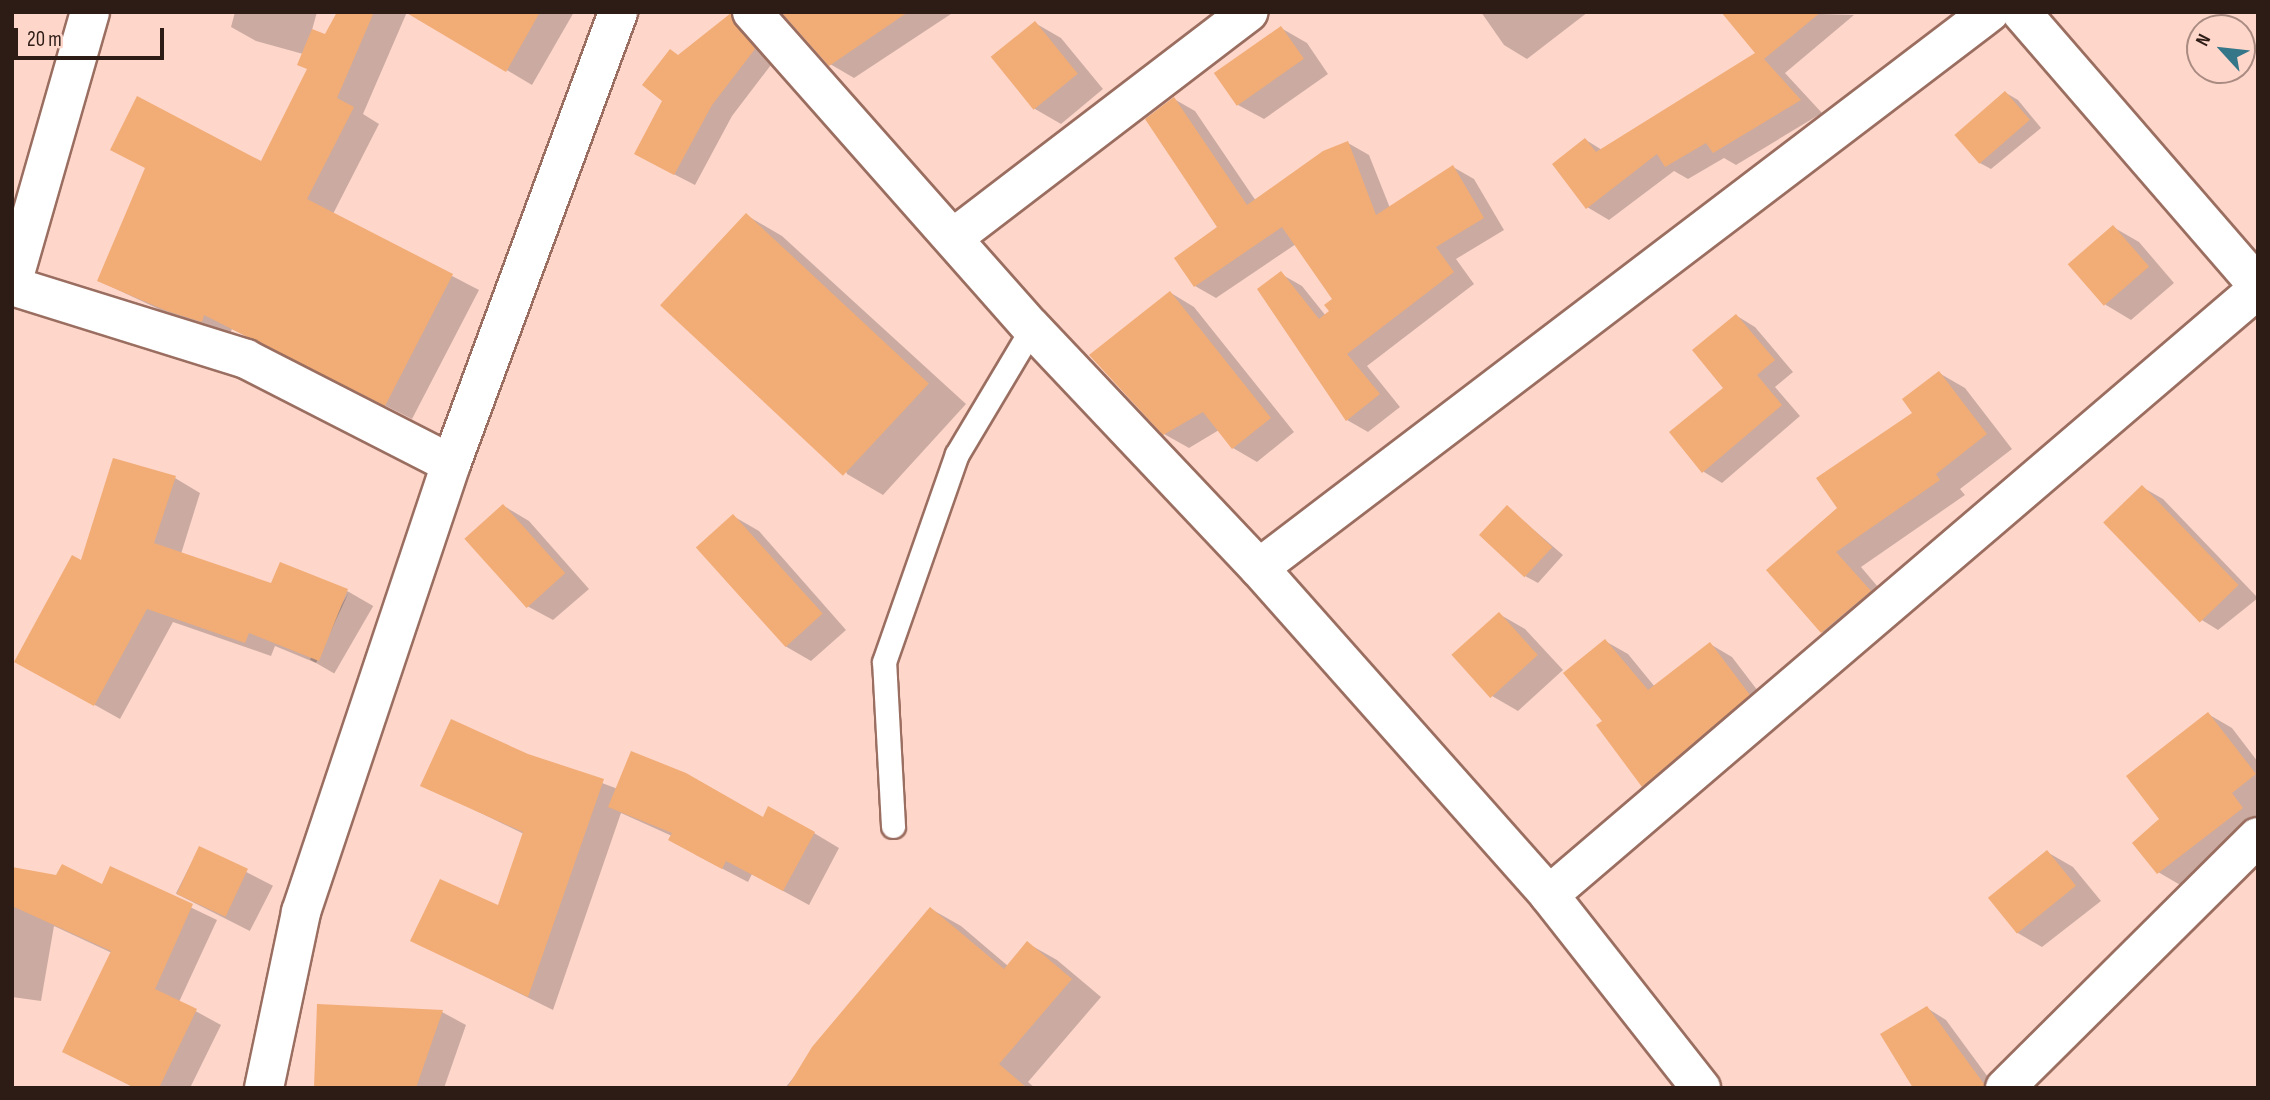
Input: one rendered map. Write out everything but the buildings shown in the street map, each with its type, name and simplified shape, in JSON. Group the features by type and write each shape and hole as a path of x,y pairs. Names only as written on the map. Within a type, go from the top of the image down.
{"street":[{"path":"264,1088 301,912 451,464 618,12"},
{"path":"752,12 1032,328 1259,568 1549,895 1701,1088"},
{"path":"953,238 1249,12"},
{"path":"1259,568 1990,12"},
{"path":"1549,895 2258,287 2021,12"},
{"path":"83,15 12,285 246,359 451,464"},
{"path":"2005,1088 2258,837"}],"lane":[{"path":"892,826 884,662 957,454 1032,328"}]}
